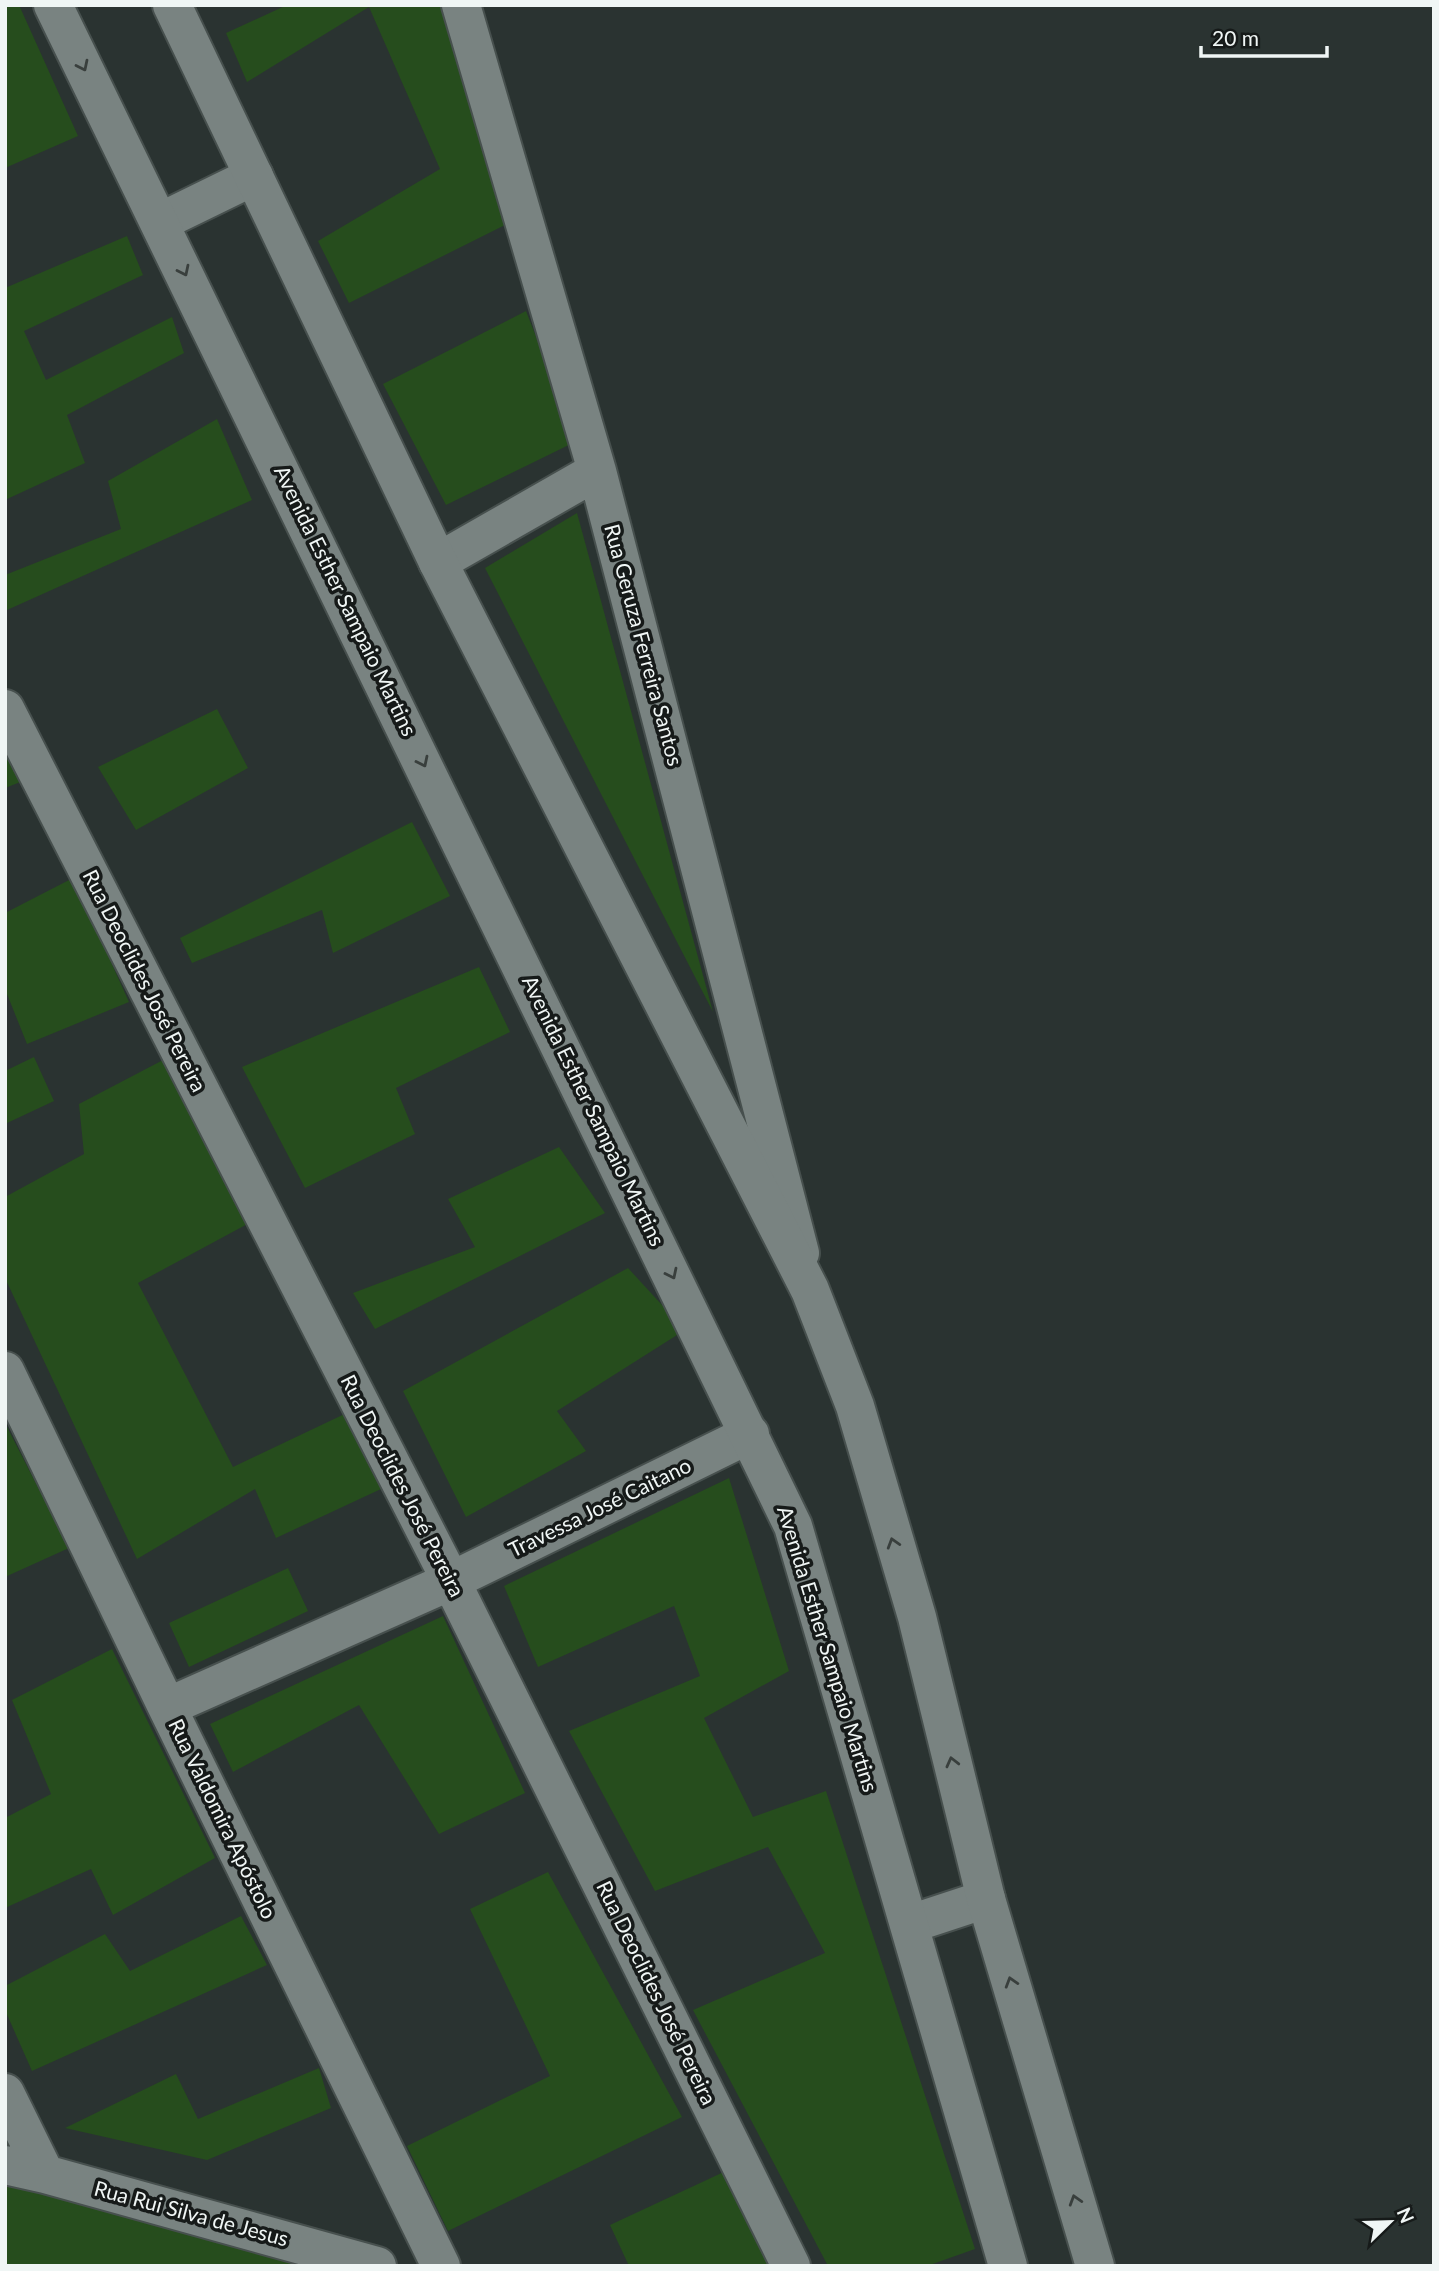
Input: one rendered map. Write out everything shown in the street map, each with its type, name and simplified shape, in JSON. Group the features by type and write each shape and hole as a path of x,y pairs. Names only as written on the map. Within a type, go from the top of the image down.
{"street":[{"name":"Avenida Esther Sampaio Martins","path":"53,5 793,1527 1008,2266"},
{"path":"172,5 438,562 810,1290 855,1406 917,1617 986,1899 1095,2266"},
{"name":"Rua Geruza Ferreira Santos","path":"461,5 597,471 810,1290"},
{"path":"160,222 254,176"},
{"path":"438,562 597,471"},
{"name":"Rua Deoclides José Pereira","path":"5,709 451,1581 792,2266"},
{"name":"Rua Valdomira Apóstolo","path":"5,1371 442,2266"},
{"name":"Travessa José Caitano","path":"167,1707 451,1581 750,1434"},
{"path":"910,1924 986,1899"},
{"path":"5,2093 45,2174"},
{"name":"Rua Rui Silva de Jesus","path":"5,2165 377,2266"}],"green space":[{"path":"5,5 19,5 78,136 5,168"},
{"path":"287,5 441,5 511,222 349,303 318,241 440,169 369,7 247,82 226,33"},
{"path":"127,236 143,275 24,331 46,380 172,317 184,353 67,415 85,463 5,500 5,288"},
{"path":"526,311 577,441 446,505 383,384"},
{"path":"217,419 252,500 7,610 5,575 121,529 108,481"},
{"path":"577,513 713,1012 485,568"},
{"path":"217,709 248,768 136,830 98,767"},
{"path":"5,747 23,781 5,788"},
{"path":"412,822 450,896 333,953 322,910 192,963 180,938"},
{"path":"73,878 129,1002 27,1044 5,989 5,913"},
{"path":"479,967 510,1032 396,1088 415,1134 305,1188 242,1067"},
{"path":"34,1057 54,1101 5,1124 5,1071"},
{"path":"165,1059 253,1221 138,1283 233,1467 353,1410 381,1489 276,1538 255,1489 137,1559 5,1278 5,1197 84,1154 79,1104"},
{"path":"559,1147 605,1213 375,1329 353,1293 475,1247 448,1199"},
{"path":"628,1268 685,1330 557,1411 586,1451 466,1517 403,1391"},
{"path":"5,1423 69,1548 5,1577"},
{"path":"729,1478 789,1671 704,1718 753,1817 826,1791 975,2249 927,2266 828,2266 693,2010 825,1953 768,1847 655,1891 569,1731 700,1676 674,1606 538,1667 504,1586"},
{"path":"288,1568 308,1611 189,1667 169,1623"},
{"path":"443,1616 525,1793 439,1834 359,1705 233,1772 210,1724"},
{"path":"112,1649 215,1858 113,1915 91,1869 5,1908 5,1818 51,1794 12,1700"},
{"path":"548,1872 682,2117 448,2231 407,2146 550,2076 470,1909"},
{"path":"241,1916 267,1965 32,2071 5,2010 5,1986 105,1934 130,1971"},
{"path":"319,2068 331,2108 207,2160 65,2128 176,2074 198,2119"},
{"path":"5,2165 377,2266 5,2266"},
{"path":"728,2170 775,2266 629,2266 610,2225"}]}
